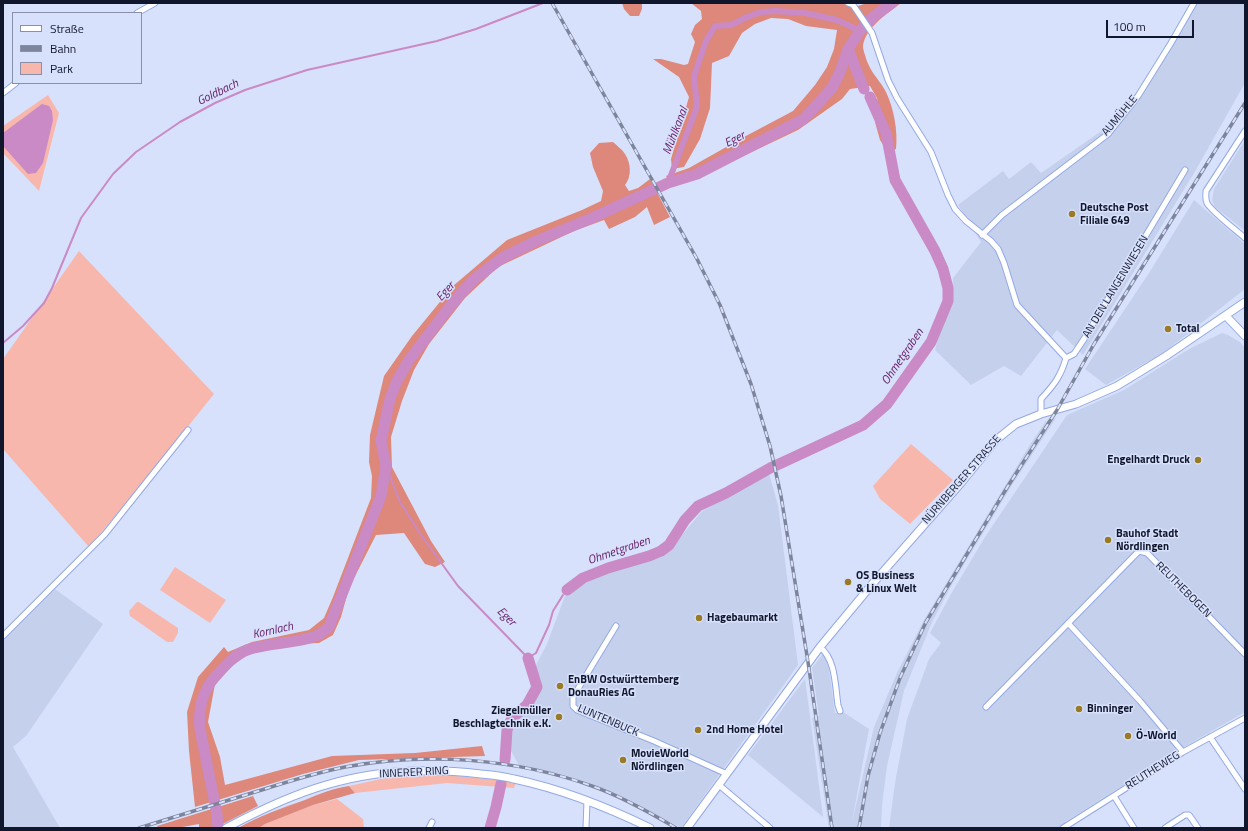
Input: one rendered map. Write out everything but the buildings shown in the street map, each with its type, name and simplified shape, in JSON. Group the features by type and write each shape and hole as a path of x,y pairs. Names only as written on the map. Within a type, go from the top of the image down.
{"main road":[{"name":"NÜRNBERGER STRASSE","path":"687,828 820,647 996,440 1016,424 1041,414 1076,404 1117,386 1166,356 1245,302"},
{"path":"1226,316 1245,336"},
{"name":"INNERER RING","path":"227,828 262,810 326,785 357,778 396,772 446,770 513,778 587,800 650,828"}],"street":[{"path":"139,12 155,3"},
{"name":"AUMÜHLE","path":"982,235 1002,215 1108,134 1138,96 1194,3"},
{"path":"853,4 872,33 888,80 897,98 931,152 955,209 966,221 991,241 998,249 1017,305 1066,358 1062,372 1054,385 1041,399 1041,414"},
{"path":"3,93 15,84"},
{"path":"1245,131 1206,191 1206,199 1213,210 1245,238"},
{"name":"AN DEN LANGENWIESEN","path":"1066,358 1074,354 1084,339 1185,170"},
{"path":"3,636 105,534 188,430"},
{"name":"REUTHEBOGEN","path":"986,708 1139,551 1147,553 1245,654"},
{"path":"1068,623 1140,701 1183,752"},
{"name":"LUNTENBUCK","path":"616,626 573,698 573,706 578,710 667,746 726,774"},
{"path":"820,647 826,651 830,657 840,711"},
{"name":"REUTHEWEG","path":"1064,828 1183,752 1245,718"},
{"path":"1210,737 1245,789"},
{"path":"719,785 770,828"},
{"path":"1114,796 1134,828"},
{"path":"586,828 587,800"},
{"path":"1165,828 1185,815 1189,815 1198,828"},
{"path":"429,828 432,822"}],"shaded area":[{"path":"622,3 642,3 642,9 639,16 630,16 624,9"},
{"path":"691,3 843,3 852,8 867,3 901,3 872,27 863,46 869,66 886,92 891,106 896,128 896,149 888,152 880,140 875,122 878,106 877,98 870,86 850,89 842,99 798,130 693,180 684,180 671,186 666,176 689,168 793,111 815,85 827,67 834,49 837,30 806,26 788,19 771,18 755,24 742,33 729,56 712,63 710,108 700,139 684,167 672,169 671,159 689,97 679,77 653,59 661,59 684,65 688,64 695,42 691,34 695,25 702,19 701,11"},
{"path":"1197,3 1245,3 1245,83 1194,173 1083,355 1057,330 1021,376 1004,366 971,385 935,350 945,311 952,298 953,278 981,242 958,205 1003,171 1009,179 1031,162 1041,173 1126,114"},
{"path":"42,104 49,106 52,111 53,120 43,163 36,173 28,174 3,146 3,133"},
{"path":"1245,140 1245,231 1215,207 1212,200 1214,189"},
{"path":"613,142 624,152 629,161 630,174 625,185 629,191 638,188 650,179 670,217 654,225 647,207 635,217 609,229 604,220 574,231 498,267 465,298 429,344 414,370 402,401 391,437 392,467 431,541 445,562 435,567 425,564 404,533 376,535 349,588 341,617 333,635 319,643 298,644 249,654 230,667 215,684 208,722 220,757 225,785 332,756 415,753 482,746 485,756 359,760 303,774 195,807 189,751 187,712 198,677 224,647 228,652 252,642 309,630 324,618 371,498 372,476 369,462 370,435 384,376 412,336 453,286 507,240 601,201 603,191 593,167 590,153 599,143"},
{"path":"1194,200 1245,244 1245,289 1163,353 1106,385 1085,369 1149,273"},
{"path":"1222,333 1240,342 1245,348 1245,712 1184,747 1065,822 1067,828 889,828 895,783 907,719 929,659 941,643 930,633 985,537 1067,415 1124,390 1189,349"},
{"path":"1056,418 1012,485 951,586 932,622 904,691 887,766 882,805 881,828 829,828 812,718 819,716 812,668 823,654 828,661 835,713 843,712 869,729 852,822 874,727 897,673 924,620 1031,443 1046,421"},
{"path":"769,474 778,505 798,665 681,828 630,800 593,784 561,774 519,765 508,746 512,723 541,684 535,667 547,644 565,596 601,574 667,553 702,511"},
{"path":"55,589 103,624 26,736 13,747 60,828 3,828 3,641"},
{"path":"805,679 814,747 823,817 748,755"},
{"path":"349,786 355,793 313,805 265,824 259,828 238,828 279,809 338,788"},
{"path":"253,796 258,806 215,828 199,828 199,824 177,828 158,828 157,826"}],"green space":[{"path":"48,95 59,113 39,191 3,153 3,126"},
{"path":"79,251 214,394 89,547 3,449 3,359"},
{"path":"911,444 953,480 910,524 880,499 873,486"},
{"path":"175,567 226,600 210,623 160,590"},
{"path":"137,602 178,628 178,633 173,642 167,642 130,616 129,611"},
{"path":"438,774 516,782 514,788 447,783 355,793 349,786 399,775"},
{"path":"337,799 363,819 364,828 259,828 265,824 313,805"}],"waterway":[{"name":"Goldbach","path":"3,343 23,326 44,303 52,288 81,218 113,174 136,152 180,122 215,103 245,90 307,70 437,41 476,29 543,3"},
{"name":"Eger","path":"218,828 217,814 200,729 200,708 204,695 215,677 242,652 256,647 304,640 320,634 329,627 381,496 386,466 381,441 390,399 397,381 409,360 451,305 473,280 502,258 534,242 592,218 668,183 697,174 804,119 832,88 840,72 848,49 860,31 873,17 892,3"},
{"name":"Mühlkanal","path":"668,183 697,107 694,76 706,41 715,26 731,25 761,12 776,11 805,13 837,20 860,31"},
{"name":"Ohmetgraben","path":"848,49 864,89"},
{"name":"Ohmetgraben","path":"777,465 863,425 887,404 931,342 948,301 948,288 943,269 935,251 895,180 886,133 870,97"},
{"name":"Eger","path":"386,466 400,502 421,535 458,586 528,658 536,653 549,625 553,611 563,595"},
{"name":"Ohmetgraben","path":"567,590 583,578 608,568 661,551 669,545 685,520 698,506 726,493 772,467"},
{"name":"Eger","path":"505,760 507,730 509,724 513,717 527,705 537,687 528,658"},
{"name":"Eger","path":"490,828 501,784"}],"railway":[{"path":"552,3 697,259 720,305 751,384 770,446 781,496 808,662 832,828"},
{"path":"859,828 868,776 880,733 900,678 926,622 1008,486 1057,410 1094,344 1245,103"},
{"path":"139,828 333,769 376,762 438,759 470,760 501,764 532,769 562,777 592,786 624,799 676,828"}],"place":[{"name":"Deutsche Post Filiale 649","path":"1072,214"},
{"name":"Total","path":"1168,329"},
{"name":"Engelhardt Druck","path":"1198,460"},
{"name":"Bauhof Stadt Nördlingen","path":"1108,540"},
{"name":"OS Business & Linux Welt","path":"848,582"},
{"name":"Hagebaumarkt","path":"699,618"},
{"name":"EnBW Ostwürttemberg DonauRies AG","path":"560,686"},
{"name":"Binninger","path":"1079,709"},
{"name":"Ziegelmüller Beschlagtechnik e.K.","path":"559,717"},
{"name":"2nd Home Hotel","path":"698,730"},
{"name":"Ö-World","path":"1128,736"},
{"name":"MovieWorld Nördlingen","path":"623,760"}],"water label":[{"name":"Kornlach","path":"273,631"}]}
